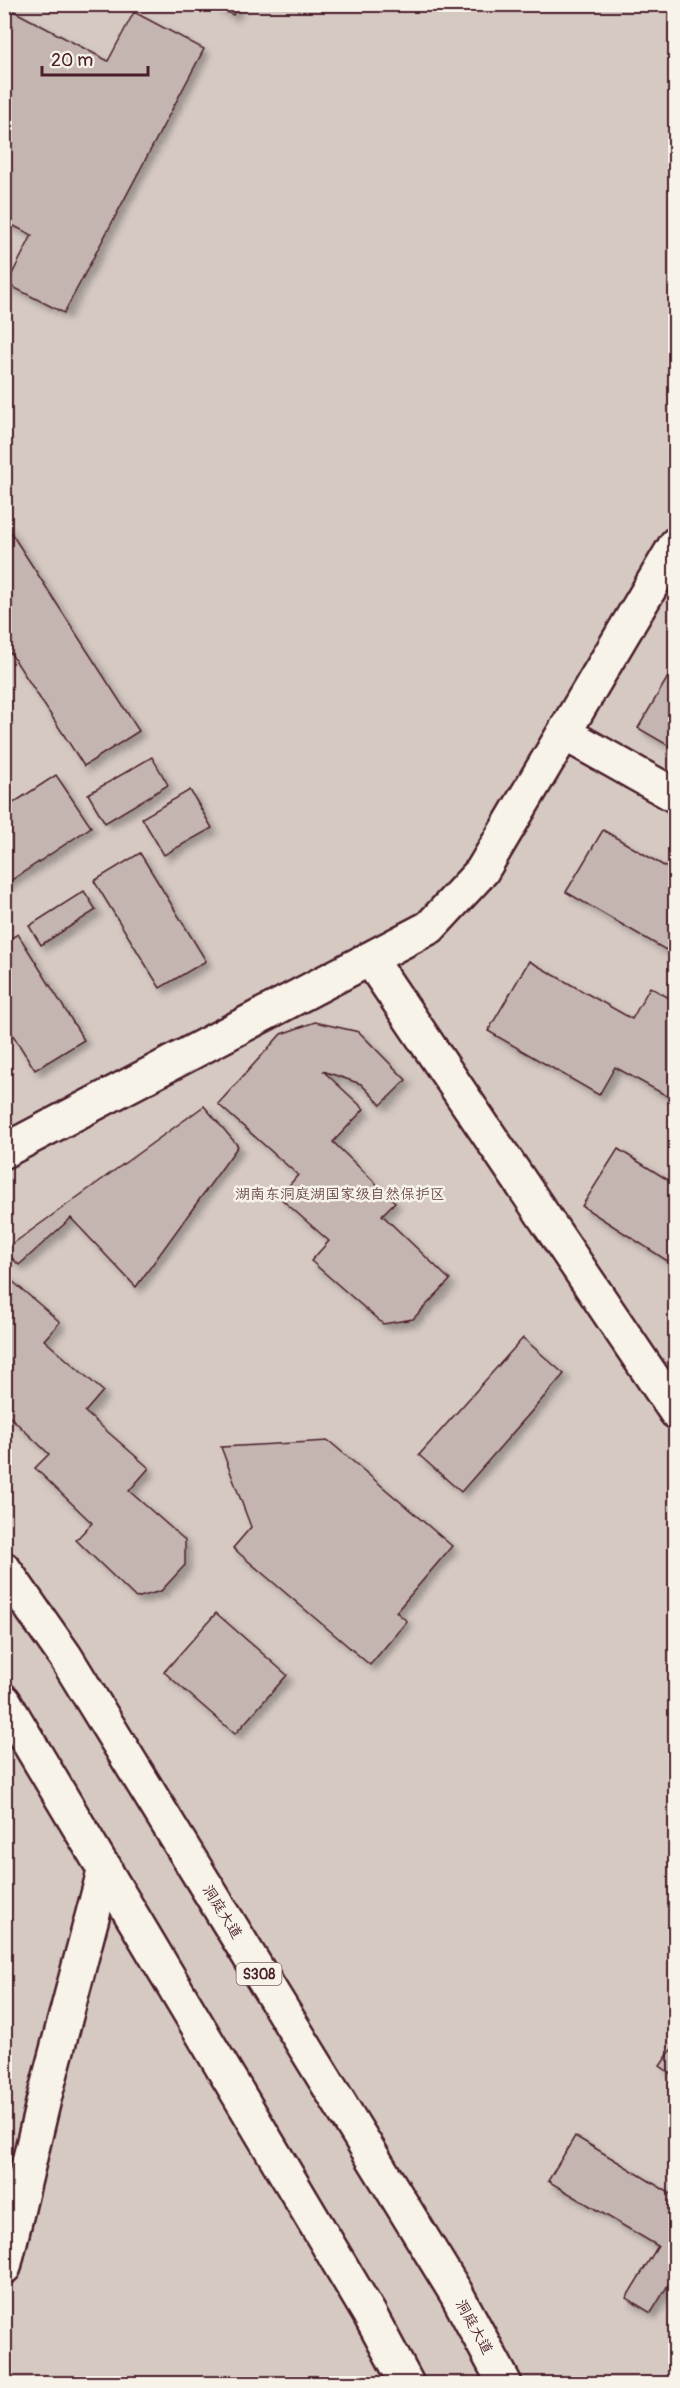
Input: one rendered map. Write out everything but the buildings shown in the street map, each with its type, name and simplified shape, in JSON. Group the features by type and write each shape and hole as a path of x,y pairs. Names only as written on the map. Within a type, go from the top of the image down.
{"street":[{"path":"4,1151 430,927 482,871 675,544"},
{"path":"564,733 675,796"},
{"path":"370,959 675,1412"},
{"name":"洞庭大道","path":"4,1569 71,1666 456,2293 505,2384"},
{"path":"4,1701 370,2315 406,2384"},
{"path":"4,2267 44,2099 105,1868"}],"green space":[{"name":"湖南东洞庭湖国家级自然保护区","path":"5,5 675,5 675,2383 5,2383"}]}
